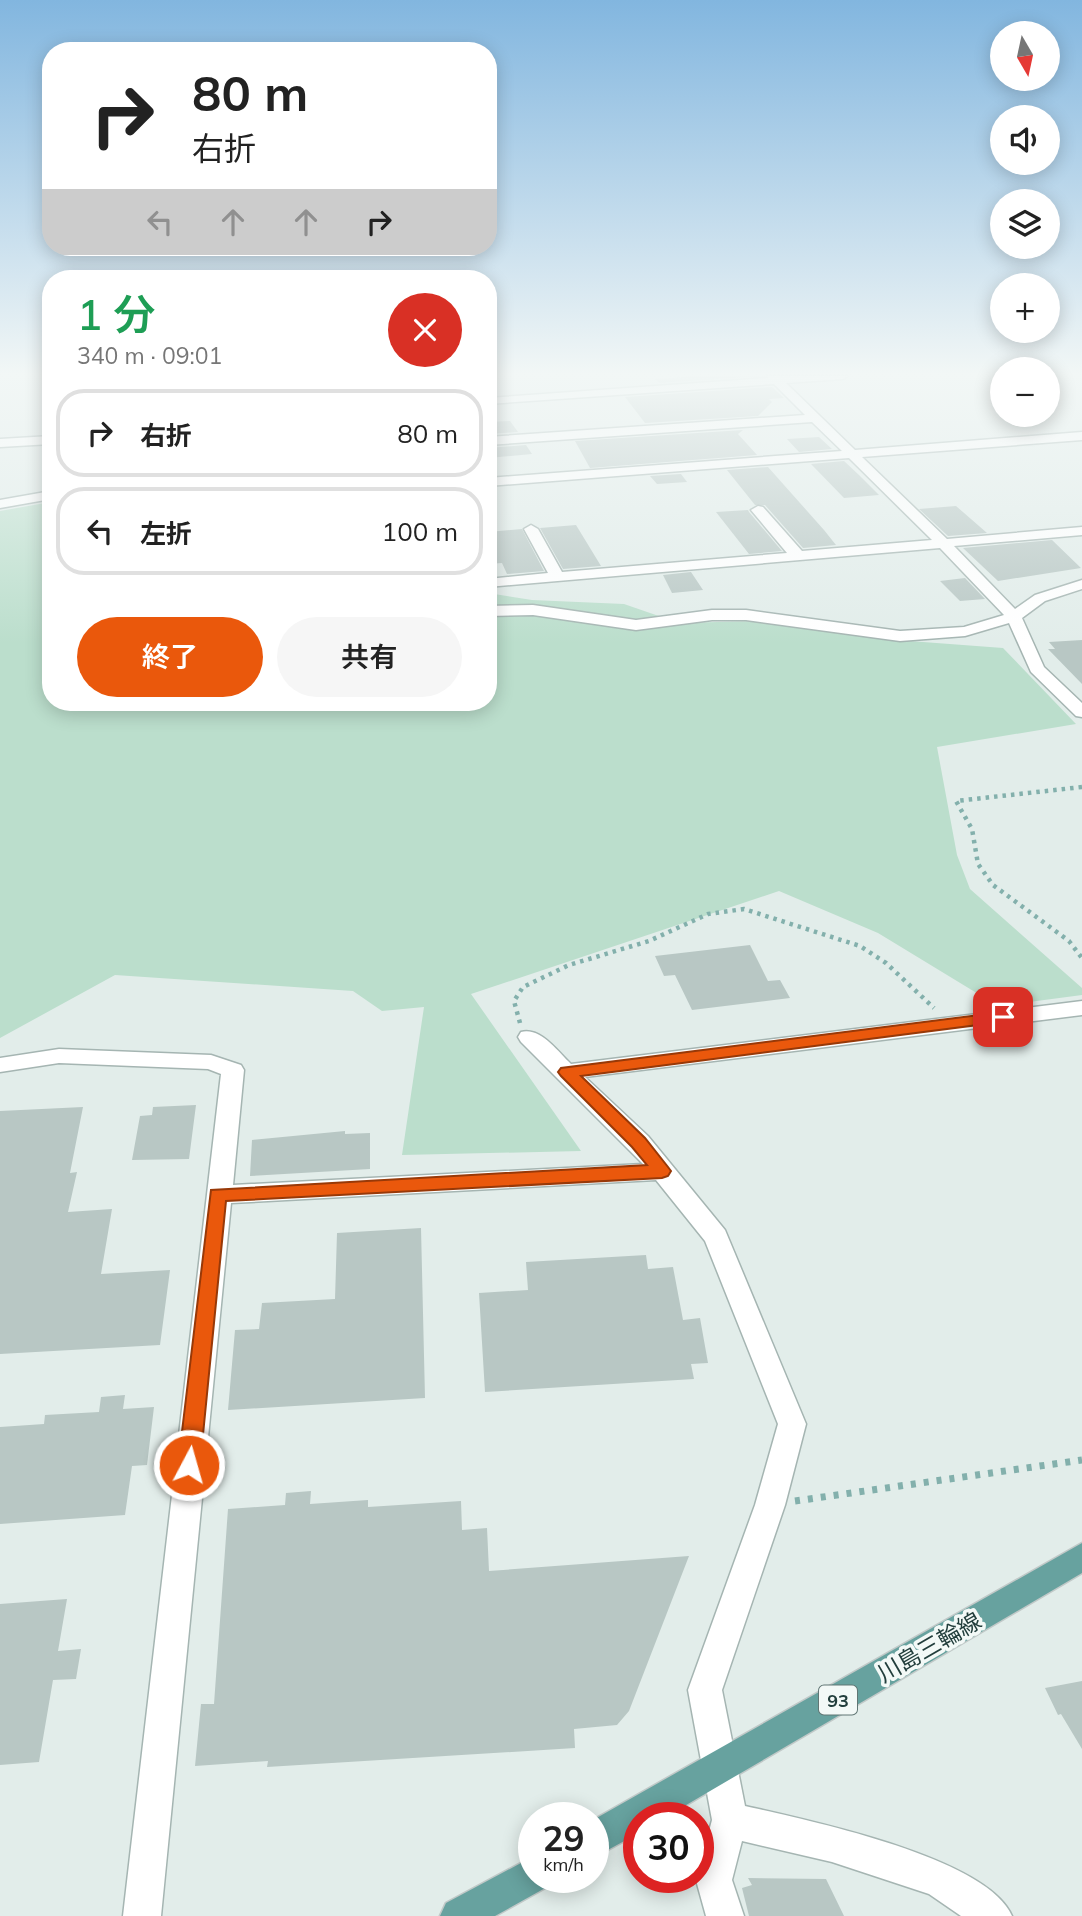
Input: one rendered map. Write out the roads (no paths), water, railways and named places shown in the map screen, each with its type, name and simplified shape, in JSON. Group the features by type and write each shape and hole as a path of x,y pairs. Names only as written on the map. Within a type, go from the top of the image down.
{"main road":[{"name":"川島三輪線","path":"609,1831 1082,1558"},
{"path":"459,1916 518,1883"}],"street":[{"path":"497,481 704,465"},
{"path":"864,465 1014,617 1037,669 1082,712"},
{"path":"0,504 42,497"},
{"path":"758,510 798,556"},
{"path":"531,529 557,576"},
{"path":"497,582 1082,531"},
{"path":"497,611 533,610 636,625 712,615 746,615 900,636 965,631 1014,617 1040,598 1082,583"},
{"path":"567,1072 1082,1008"},
{"path":"529,1037 639,1142 716,1237 792,1424 770,1505 705,1690 730,1820 714,1880 725,1916"},
{"path":"0,1065 59,1056 211,1062 233,1070 142,1916"},
{"path":"218,1195 662,1171"},
{"path":"730,1820 832,1844 939,1879 993,1916"}]}
